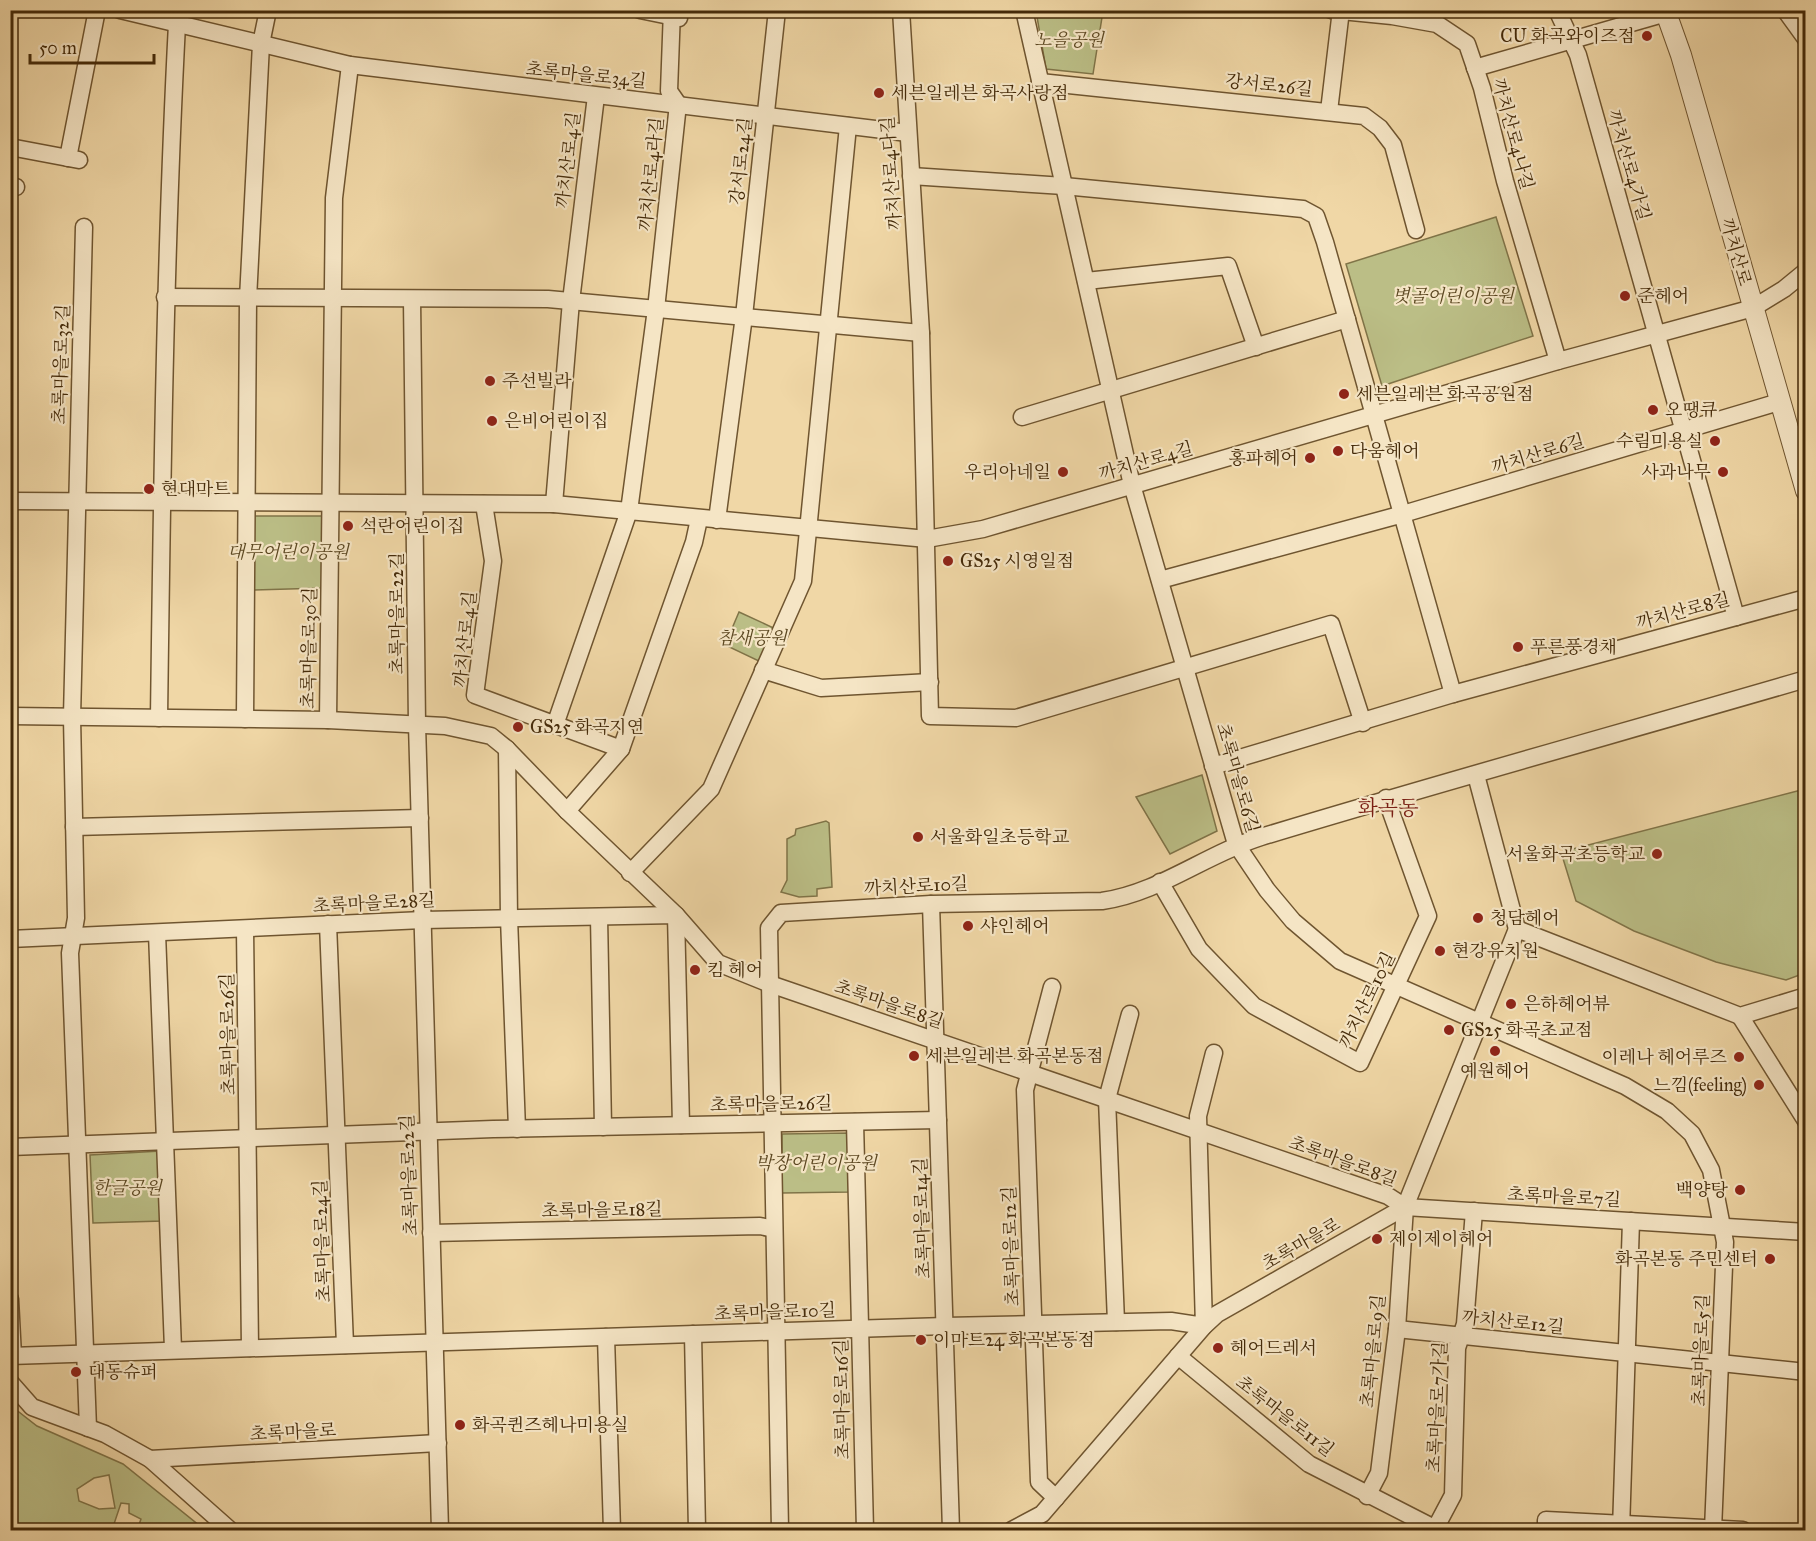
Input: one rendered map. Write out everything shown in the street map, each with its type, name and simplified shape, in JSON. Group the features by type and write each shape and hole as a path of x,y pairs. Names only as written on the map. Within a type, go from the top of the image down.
{"street":[{"path":"10,147 74,159 97,10"},
{"name":"초록마을로34길","path":"120,10 179,17 261,44 350,66 908,133"},
{"path":"245,719 248,299 261,44 268,10"},
{"path":"640,10 674,15"},
{"name":"강서로24길","path":"717,520 744,316 777,10"},
{"name":"까치산로4다길","path":"900,10 921,333 927,539"},
{"path":"1024,10 1132,485"},
{"name":"까치산로4가길","path":"1557,10 1572,38 1656,334"},
{"path":"1785,10 1806,39"},
{"name":"까치산로4나길","path":"1329,111 1338,11 1392,16 1437,24 1467,44 1558,361"},
{"name":"까치산로","path":"1475,68 1666,12 1806,491"},
{"name":"까치산로4라길","path":"629,512 656,309 678,104 669,91 674,15"},
{"path":"159,718 165,297 179,17"},
{"path":"331,505 334,198 350,66"},
{"name":"강서로26길","path":"1040,82 1364,116 1380,128 1392,145 1416,230"},
{"name":"까치산로4길","path":"554,504 572,301 596,96"},
{"path":"630,873 711,789 803,581 848,126"},
{"path":"911,176 1064,186 1303,209 1316,216 1453,694"},
{"name":"초록마을로32길","path":"76,502 84,226"},
{"path":"1086,281 1228,266 1256,347"},
{"name":"까치산로4길","path":"416,505 554,504 927,539 983,529 1558,361 1753,308 1806,272"},
{"path":"165,297 572,301 921,333"},
{"name":"초록마을로22길","path":"412,299 417,724 440,1530"},
{"path":"1022,417 1347,319"},
{"path":"1656,334 1736,617"},
{"name":"까치산로6길","path":"1160,580 1403,514 1779,402"},
{"name":"초록마을로6길","path":"1132,485 1236,844 1267,890 1293,921 1340,961 1479,1023"},
{"path":"10,501 416,505"},
{"path":"76,502 72,717 76,918 70,953 88,1428"},
{"name":"까치산로4길","path":"484,504 493,561 475,695 621,749"},
{"name":"초록마을로30길","path":"328,720 331,505"},
{"path":"555,724 629,512"},
{"path":"567,811 621,749 694,542 699,519"},
{"path":"927,539 930,716 1016,718 1331,624 1363,723"},
{"name":"까치산로8길","path":"1213,766 1363,723 1453,694 1806,598"},
{"path":"764,670 821,688 930,682"},
{"name":"까치산로10길","path":"770,984 769,928 781,913 932,904 1102,901 1129,897 1236,844 1386,798 1476,775 1806,679"},
{"name":"초록마을로30길","path":"10,716 328,720 417,724"},
{"name":"초록마을로8길","path":"417,724 466,729 491,736 507,749 630,873 676,915 718,963 770,984 1388,1196 1405,1207"},
{"path":"507,749 509,918 517,1129"},
{"path":"1405,1207 1517,929 1476,775"},
{"name":"까치산로10길","path":"1160,882 1199,949 1254,1006 1360,1063 1397,988 1428,916 1386,798"},
{"path":"74,827 420,818"},
{"name":"초록마을로14길","path":"932,904 951,1530"},
{"path":"676,915 681,1125"},
{"name":"초록마을로28길","path":"10,939 73,938 423,920 676,915"},
{"path":"599,916 603,1127"},
{"path":"328,924 338,1135"},
{"name":"초록마을로26길","path":"245,929 249,1138"},
{"path":"1517,929 1740,1016 1806,1121"},
{"path":"157,933 173,1349"},
{"path":"770,984 780,1530"},
{"name":"초록마을로12길","path":"1052,987 1025,1090 1039,1482 1056,1498"},
{"path":"1740,1016 1806,996"},
{"path":"1116,1323 1107,1099 1131,1014"},
{"name":"초록마을로5길","path":"1479,1023 1625,1086 1667,1111 1692,1134 1711,1170 1720,1226 1725,1242 1713,1529"},
{"path":"1204,1326 1198,1116 1214,1053"},
{"name":"초록마을로26길","path":"10,1147 517,1129 938,1120"},
{"name":"초록마을로16길","path":"855,1122 865,1530"},
{"name":"초록마을로24길","path":"338,1135 345,1345"},
{"path":"249,1138 250,1348"},
{"name":"초록마을로7길","path":"1405,1207 1720,1226"},
{"name":"초록마을로","path":"1012,1530 1042,1514 1204,1326 1217,1314 1405,1207"},
{"name":"초록마을로9길","path":"1367,1496 1379,1473 1397,1329 1405,1207"},
{"name":"초록마을로7가길","path":"1436,1530 1453,1495 1456,1348 1465,1324 1474,1211"},
{"path":"1621,1527 1631,1221"},
{"name":"초록마을로18길","path":"431,1233 760,1226 774,1229"},
{"path":"1720,1226 1806,1232"},
{"path":"10,1299 12,1356 435,1342"},
{"name":"초록마을로10길","path":"435,1342 1171,1321 1204,1326"},
{"name":"까치산로12길","path":"1397,1329 1806,1372"},
{"path":"693,1334 697,1530"},
{"path":"606,1337 612,1530"},
{"name":"초록마을로11길","path":"1178,1356 1309,1464 1436,1530"},
{"name":"초록마을로","path":"10,1382 32,1407 88,1428 150,1459 230,1530"},
{"name":"초록마을로","path":"150,1459 438,1443"},
{"path":"1546,1530 1546,1520 1621,1527 1743,1530"}],"green space":[{"name":"노을공원","path":"1036,11 1103,11 1093,74 1046,69"},
{"name":"볏골어린이공원","path":"1496,217 1533,336 1382,386 1346,264"},
{"name":"대무어린이공원","path":"253,516 324,516 323,588 252,590"},
{"name":"참새공원","path":"739,612 778,630 763,663 725,645"},
{"path":"1202,775 1217,831 1170,854 1136,797"},
{"path":"1805,789 1805,973 1786,980 1716,962 1634,931 1576,901 1561,852"},
{"path":"826,821 829,823 832,887 817,889 817,896 799,897 781,892 787,880 787,839 795,835 796,829"},
{"name":"박장어린이공원","path":"849,1133 850,1192 782,1193 782,1134"},
{"name":"한글공원","path":"161,1151 163,1221 93,1223 90,1155"},
{"path":"10,1405 37,1426 123,1464 205,1530 137,1530 141,1519 129,1513 129,1504 121,1503 112,1530 11,1530","holes":["109,1475 115,1508 99,1509 79,1501 77,1489 94,1478"]}],"place":[{"name":"CU 화곡와이즈점","path":"1647,36"},
{"name":"세븐일레븐 화곡사랑점","path":"879,93"},
{"name":"준헤어","path":"1625,296"},
{"name":"주선빌라","path":"490,381"},
{"name":"세븐일레븐 화곡공원점","path":"1344,394"},
{"name":"오땡큐","path":"1653,410"},
{"name":"은비어린이집","path":"492,421"},
{"name":"수림미용실","path":"1715,441"},
{"name":"다움헤어","path":"1338,451"},
{"name":"홍파헤어","path":"1310,458"},
{"name":"우리아네일","path":"1063,472"},
{"name":"사과나무","path":"1723,472"},
{"name":"현대마트","path":"149,489"},
{"name":"석란어린이집","path":"348,526"},
{"name":"GS25 시영일점","path":"948,561"},
{"name":"푸른풍경채","path":"1518,647"},
{"name":"GS25 화곡지연","path":"518,727"},
{"name":"서울화일초등학교","path":"918,837"},
{"name":"서울화곡초등학교","path":"1657,854"},
{"name":"청담헤어","path":"1478,918"},
{"name":"샤인헤어","path":"968,926"},
{"name":"현강유치원","path":"1440,951"},
{"name":"킴 헤어","path":"695,970"},
{"name":"은하헤어뷰","path":"1511,1004"},
{"name":"GS25 화곡초교점","path":"1449,1030"},
{"name":"예원헤어","path":"1495,1051"},
{"name":"세븐일레븐 화곡본동점","path":"914,1056"},
{"name":"이레나 헤어루즈","path":"1739,1057"},
{"name":"느낌(feeling)","path":"1759,1085"},
{"name":"백양탕","path":"1740,1190"},
{"name":"제이제이헤어","path":"1377,1239"},
{"name":"화곡본동 주민센터","path":"1770,1259"},
{"name":"이마트24 화곡본동점","path":"921,1340"},
{"name":"헤어드레서","path":"1218,1348"},
{"name":"대동슈퍼","path":"76,1372"},
{"name":"화곡퀸즈헤나미용실","path":"460,1425"}],"district":[{"name":"화곡동","path":"1388,808"}]}
